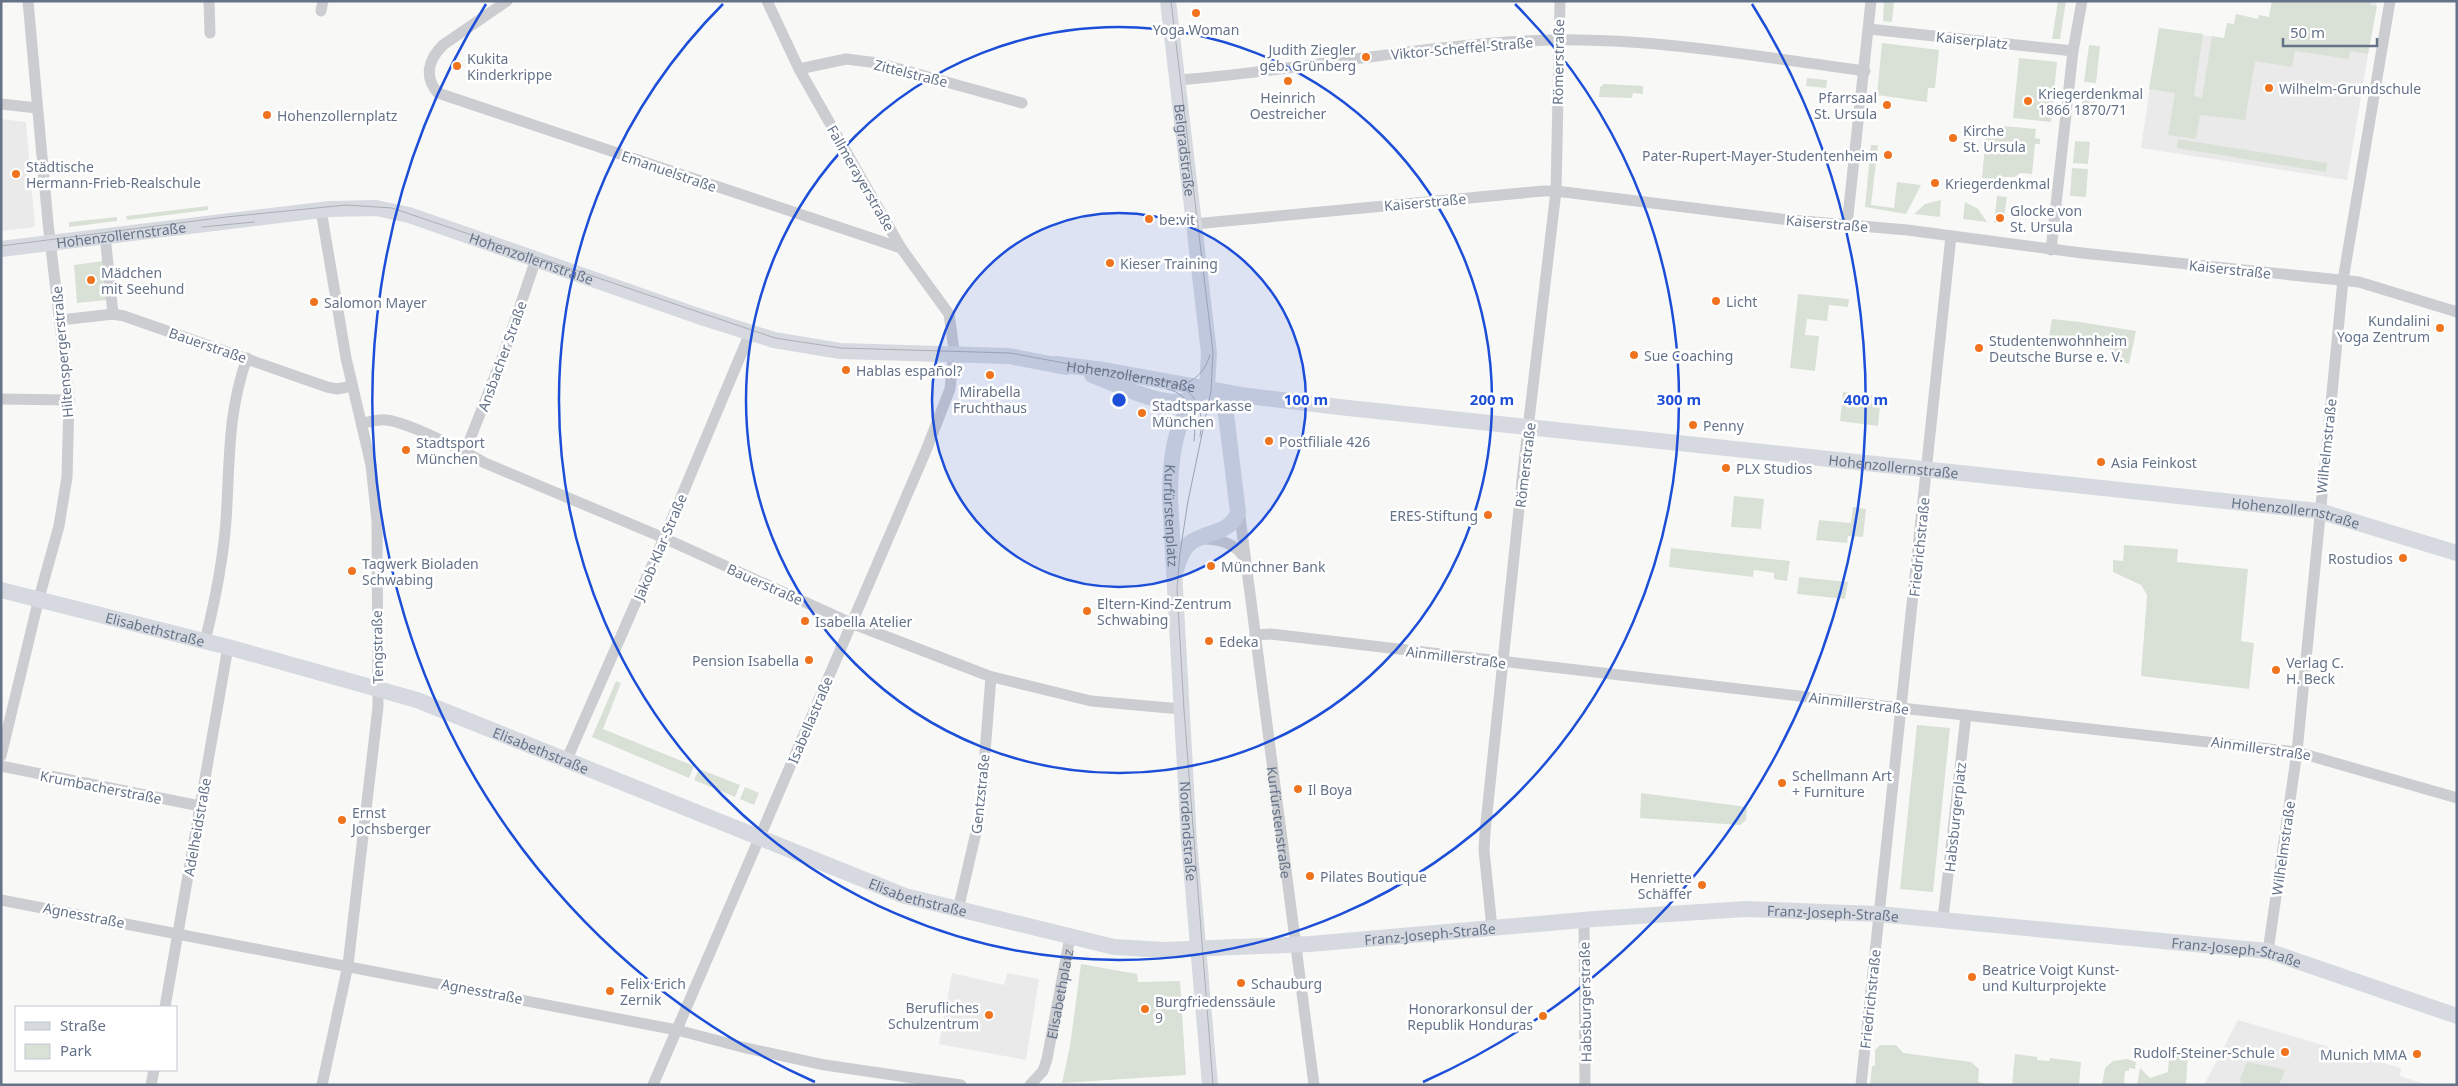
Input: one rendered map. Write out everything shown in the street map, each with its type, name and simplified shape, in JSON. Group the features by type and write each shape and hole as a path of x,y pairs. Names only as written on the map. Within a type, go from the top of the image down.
{"main road":[{"name":"Belgradstraße","path":"1168,1 1209,353 1207,388"},
{"name":"Hohenzollernstraße","path":"1,249 321,210 365,207 392,211 750,333 826,350 954,352 1009,356 1276,399 2319,511 2457,553"},
{"name":"Hohenzollernstraße","path":"1056,364 1092,375 1130,391 1167,400 1186,400 1207,388"},
{"name":"Kurfürstenplatz","path":"1174,578 1170,514 1171,468 1182,418 1192,402 1207,388"},
{"path":"1207,388 1219,399 1226,414 1238,505"},
{"name":"Hohenzollernstraße","path":"1167,400 1176,407 1182,418"},
{"name":"Kurfürstenplatz","path":"1174,578 1182,553 1198,539 1230,525 1237,515 1238,505"},
{"path":"1170,514 1185,534 1198,539"},
{"name":"Nordendstraße","path":"1174,578 1198,949 1210,1085"},
{"name":"Elisabethstraße","path":"1,590 228,647 417,700 905,896 1070,937"},
{"name":"Franz-Joseph-Straße","path":"1198,949 1296,944 1584,920 1745,910 1878,914 2268,951 2411,998 2457,1016"},
{"name":"Elisabethplatz","path":"1070,937 1136,950 1198,949"}],"street":[{"name":"Hiltenspergerstraße","path":"1,756 4,730 59,526 65,487 69,400 36,108 28,1"},
{"path":"209,1 210,33"},
{"name":"Emanuelstraße","path":"507,1 443,44 436,52 431,60 429,79 438,93 901,248"},
{"name":"Fallmerayerstraße","path":"766,1 799,69 901,248 949,314 954,335 954,352"},
{"name":"Römerstraße","path":"1492,928 1484,850 1556,192 1560,1"},
{"path":"1848,226 1871,1"},
{"path":"2051,250 2072,50 2082,1"},
{"name":"Wilhelmstraße","path":"2268,951 2297,752 2343,280 2390,1"},
{"name":"Kaiserplatz","path":"1869,29 2072,50"},
{"name":"Viktor-Scheffel-Straße","path":"1178,80 1460,47 1559,40 1659,44 1865,71"},
{"name":"Zittelstraße","path":"799,69 846,60 878,63 1022,103"},
{"path":"1,104 36,108"},
{"name":"Kaiserstraße","path":"1194,224 1533,192 1556,192 1735,214 1951,236 2051,250 2359,282 2457,312"},
{"name":"Tengstraße","path":"321,210 352,386 363,423 371,465 376,521 378,688 378,706 348,965 322,1085"},
{"path":"105,236 113,314"},
{"name":"Friedrichstraße","path":"1901,708 1951,236"},
{"name":"Ansbacher Straße","path":"465,452 504,353 536,259"},
{"name":"Bauerstraße","path":"61,320 113,314 124,316 327,387 337,389 352,386"},
{"name":"Jakob-Klar-Straße","path":"567,759 664,538 750,333"},
{"name":"Isabellastraße","path":"653,1085 925,453 950,389 954,352"},
{"path":"205,641 220,570 226,522 231,417 236,389 247,358"},
{"path":"1,399 69,400"},
{"name":"Bauerstraße","path":"363,423 388,420 664,538 851,623 991,677 1091,701 1181,709"},
{"path":"1238,505 1245,562"},
{"name":"Kurfürstenplatz","path":"1198,539 1216,540 1229,544 1240,552 1245,562"},
{"name":"Kurfürstenstraße","path":"1245,562 1314,1085"},
{"name":"Ainmillerstraße","path":"1255,635 1271,634 1503,663 2297,752 2457,798"},
{"name":"Adelheidstraße","path":"165,1006 228,647"},
{"name":"Gentzstraße","path":"958,910 980,816 991,677"},
{"path":"1878,914 1901,708"},
{"name":"Habsburgerplatz","path":"1943,919 1966,716"},
{"name":"Krumbacherstraße","path":"1,766 200,806"},
{"name":"Agnesstraße","path":"1,900 348,965 677,1030 742,1047 825,1065 961,1085"},
{"name":"Friedrichstraße","path":"1861,1085 1878,914"},
{"name":"Habsburgerstraße","path":"1584,920 1585,1085"},
{"name":"Elisabethplatz","path":"1030,1085 1040,1076 1046,1065 1070,937"},
{"path":"152,1085 154,1071"}],"shaded area":[{"path":"2272,1 2377,1 2347,180 2141,148 2159,28 2264,45"},
{"name":"Städtische Hermann-Frieb-Realschule","path":"1,119 26,122 35,227 1,231"},
{"name":"Berufliches Schulzentrum","path":"952,973 1004,985 1007,973 1039,979 1026,1060 939,1044"},
{"name":"Rudolf-Steiner-Schule","path":"2238,1020 2401,1068 2400,1076 2428,1085 2204,1085"}],"green space":[{"path":"1884,1 1894,1 1892,22 1883,21"},
{"path":"2058,1 2066,1 2060,39 2052,39"},
{"path":"2272,1 2371,1 2371,5 2377,6 2368,54 2350,51 2349,59 2295,51 2292,67 2255,61 2245,120 2200,115 2196,139 2168,135 2175,93 2149,89 2159,28 2203,34 2194,96 2202,98 2212,36 2224,38 2227,23 2234,24 2236,14 2258,19 2259,15 2269,17"},
{"path":"1882,43 1939,50 1935,88 1928,88 1927,102 1877,95"},
{"path":"2089,45 2100,46 2096,83 2084,82"},
{"path":"2019,58 2057,62 2051,122 2013,118"},
{"path":"1807,78 1827,80 1826,88 1806,86"},
{"path":"1604,84 1643,86 1643,94 1633,93 1632,98 1599,97 1600,87"},
{"path":"2083,89 2096,90 2094,116 2081,117"},
{"path":"2003,126 2036,129 2035,138 2040,139 2040,144 2035,144 2032,174 2020,173 2015,177 2001,177 2000,184 1993,183 1993,179 1982,178 1986,134 2002,134"},
{"path":"2178,139 2327,163 2326,172 2177,148"},
{"path":"2075,141 2090,142 2088,164 2073,163"},
{"path":"1871,145 1878,145 1871,205 1894,208 1897,182 1921,185 1906,214 1865,207"},
{"path":"2072,168 2088,169 2086,197 2070,196"},
{"path":"1997,196 2007,197 2003,223 1994,223"},
{"path":"1941,200 1940,217 1914,214 1925,204"},
{"path":"1965,202 1978,209 1987,222 1963,219"},
{"path":"208,206 208,210 127,220 126,216"},
{"path":"117,217 117,221 69,227 69,222"},
{"path":"103,261 107,300 77,303 74,265"},
{"path":"1798,294 1849,299 1848,307 1829,305 1827,321 1807,319 1805,335 1819,336 1815,371 1790,368"},
{"path":"2052,319 2136,331 2129,364 2119,361 2109,348 2096,346 2092,343 2049,337"},
{"path":"1843,392 1881,396 1878,426 1840,421"},
{"path":"1734,496 1764,499 1761,529 1731,527"},
{"path":"1853,507 1866,509 1863,537 1848,536 1847,543 1816,540 1819,520 1851,523"},
{"path":"2124,545 2178,549 2177,562 2248,569 2241,641 2254,643 2249,689 2141,676 2147,595 2141,585 2113,572 2113,560 2123,561"},
{"path":"1671,548 1790,561 1787,581 1774,579 1774,573 1754,570 1753,577 1669,567"},
{"path":"1799,577 1848,582 1845,599 1797,594"},
{"path":"616,681 621,683 603,729 694,766 689,778 592,737"},
{"path":"1917,725 1950,728 1933,892 1900,889"},
{"path":"699,769 740,785 735,797 694,780"},
{"path":"745,787 759,793 754,805 740,799"},
{"path":"1641,793 1747,807 1746,820 1740,825 1640,818"},
{"path":"1081,964 1137,974 1138,982 1180,981 1186,1075 1062,1083 1070,1046"},
{"path":"1880,1045 1896,1045 1903,1053 1971,1062 1979,1069 1978,1082 1993,1085 1870,1085 1872,1066 1875,1066 1875,1050"},
{"path":"2188,1051 2186,1085 2137,1085 2140,1068 2150,1078 2168,1072 2169,1057 2176,1058 2179,1052"},
{"path":"2015,1054 2037,1057 2037,1060 2049,1061 2050,1058 2081,1062 2079,1085 2012,1085"},
{"path":"2127,1059 2136,1062 2135,1069 2129,1068 2129,1071 2125,1071 2124,1083 2130,1085 2102,1085 2105,1068 2113,1061"},
{"path":"2247,1062 2285,1070 2279,1085 2242,1085 2240,1080"}],"tram line":[{"path":"1171,1 1213,352 1211,391 1188,501 1177,589 1184,710 1213,1085"},
{"path":"1,246 226,217 346,205 392,208 775,338 841,348 1010,353 1172,383 1187,391 1197,403 1201,418 1200,436"},
{"path":"202,227 254,222"},
{"path":"1175,386 1193,380 1205,367 1210,355"},
{"path":"1167,389 1182,396 1191,409 1195,424 1194,441"}],"place":[{"name":"Yoga Woman","path":"1196,13"},
{"name":"Judith Ziegler geb. Grünberg","path":"1366,57"},
{"name":"Kukita Kinderkrippe","path":"457,66"},
{"name":"Heinrich Oestreicher","path":"1288,81"},
{"name":"Wilhelm-Grundschule","path":"2269,88"},
{"name":"Kriegerdenkmal 1866 1870/71","path":"2028,101"},
{"name":"Pfarrsaal St. Ursula","path":"1887,105"},
{"name":"Hohenzollernplatz","path":"267,115"},
{"name":"Kirche St. Ursula","path":"1953,138"},
{"name":"Pater-Rupert-Mayer-Studentenheim","path":"1888,155"},
{"name":"Städtische Hermann-Frieb-Realschule","path":"16,174"},
{"name":"Kriegerdenkmal","path":"1935,183"},
{"name":"Glocke von St. Ursula","path":"2000,218"},
{"name":"be:vit","path":"1149,219"},
{"name":"Kieser Training","path":"1110,263"},
{"name":"Mädchen mit Seehund","path":"91,280"},
{"name":"Licht","path":"1716,301"},
{"name":"Salomon Mayer","path":"314,302"},
{"name":"Kundalini Yoga Zentrum","path":"2440,328"},
{"name":"Studentenwohnheim Deutsche Burse e. V.","path":"1979,348"},
{"name":"Sue Coaching","path":"1634,355"},
{"name":"Hablas español?","path":"846,370"},
{"name":"Mirabella Fruchthaus","path":"990,375"},
{"name":"Stadtsparkasse München","path":"1142,413"},
{"name":"Penny","path":"1693,425"},
{"name":"Postfiliale 426","path":"1269,441"},
{"name":"Stadtsport München","path":"406,450"},
{"name":"Asia Feinkost","path":"2101,462"},
{"name":"PLX Studios","path":"1726,468"},
{"name":"ERES-Stiftung","path":"1488,515"},
{"name":"Rostudios","path":"2403,558"},
{"name":"Münchner Bank","path":"1211,566"},
{"name":"Tagwerk Bioladen Schwabing","path":"352,571"},
{"name":"Eltern-Kind-Zentrum Schwabing","path":"1087,611"},
{"name":"Isabella Atelier","path":"805,621"},
{"name":"Edeka","path":"1209,641"},
{"name":"Pension Isabella","path":"809,660"},
{"name":"Verlag C. H. Beck","path":"2276,670"},
{"name":"Schellmann Art + Furniture","path":"1782,783"},
{"name":"Il Boya","path":"1298,789"},
{"name":"Ernst Jochsberger","path":"342,820"},
{"name":"Pilates Boutique","path":"1310,876"},
{"name":"Henriette Schäffer","path":"1702,885"},
{"name":"Beatrice Voigt Kunst- und Kulturprojekte","path":"1972,977"},
{"name":"Schauburg","path":"1241,983"},
{"name":"Felix Erich Zernik","path":"610,991"},
{"name":"Burgfriedenssäule 9","path":"1145,1009"},
{"name":"Berufliches Schulzentrum","path":"989,1015"},
{"name":"Honorarkonsul der Republik Honduras","path":"1543,1016"},
{"name":"Rudolf-Steiner-Schule","path":"2285,1052"},
{"name":"Munich MMA","path":"2417,1054"}]}
